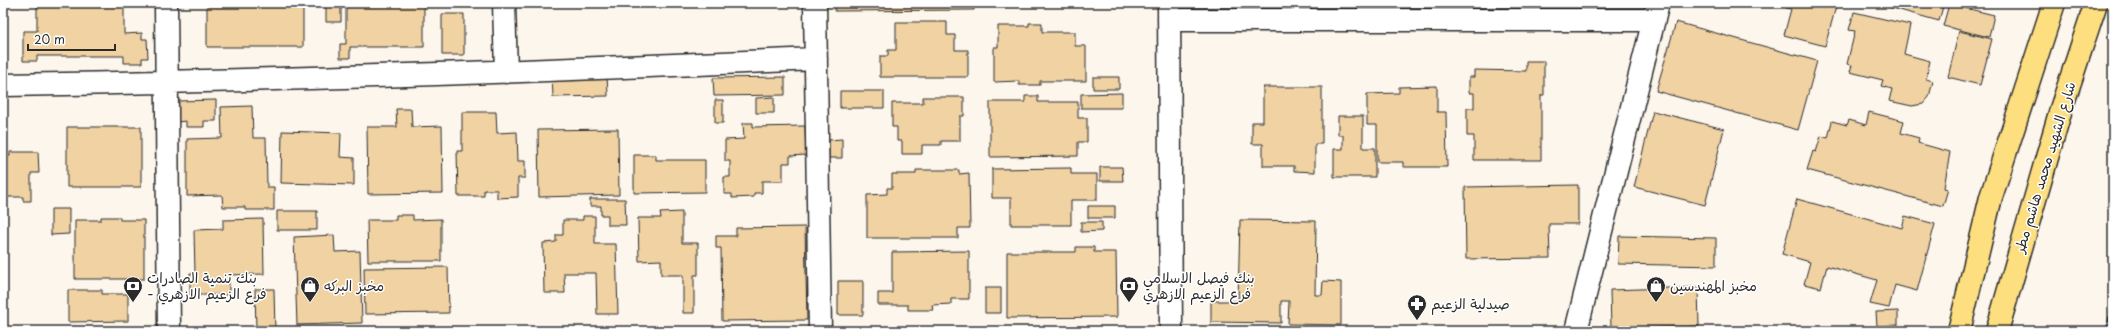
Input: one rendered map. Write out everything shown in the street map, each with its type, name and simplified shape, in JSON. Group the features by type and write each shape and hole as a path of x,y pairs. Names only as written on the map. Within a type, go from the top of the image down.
{"main road":[{"path":"1959,331 1991,197 2054,3"},
{"name":"شارع الشهيد محمد هاشم مطر","path":"1996,331 2061,109 2096,3"}],"street":[{"path":"166,3 169,331"},
{"path":"504,3 506,72"},
{"path":"815,3 820,331"},
{"path":"1171,331 1169,12 1656,11 1576,331"},
{"path":"3,85 166,82 506,72 816,59"}],"building":[{"path":"30,3 124,3 124,34 142,33 142,39 147,39 148,58 142,58 142,63 124,63 124,56 37,56 37,61 23,61 23,31 37,31 37,5 30,5"},
{"path":"207,3 303,3 303,47 207,47"},
{"path":"326,3 341,3 341,22 326,22"},
{"path":"346,3 424,3 424,47 350,47 350,58 340,58 340,44 346,44"},
{"path":"835,3 974,3 974,10 835,11"},
{"path":"989,3 1093,3 1093,4 989,5"},
{"path":"1787,3 1837,3 1825,46 1784,35 1791,9 1786,8"},
{"path":"1864,3 1944,3 1939,21 1878,4 1877,7"},
{"path":"1949,4 1994,15 1989,37 1943,26"},
{"path":"1854,12 1910,25 1904,54 1930,61 1926,79 1933,81 1929,97 1923,104 1912,106 1889,101 1892,89 1881,86 1883,80 1850,72 1852,65 1847,64 1855,31 1849,30"},
{"path":"442,14 464,14 464,55 442,55"},
{"path":"896,22 947,22 947,35 955,35 955,50 968,50 968,77 880,77 880,56 888,56 888,50 896,50"},
{"path":"1676,22 1817,61 1798,130 1656,91"},
{"path":"1029,23 1042,23 1042,32 1075,32 1075,46 1086,46 1086,81 1040,81 1040,85 1019,85 1019,81 994,82 994,47 998,47 998,26 1029,26"},
{"path":"1959,31 1992,39 1980,85 1948,77"},
{"path":"1526,61 1544,61 1544,95 1541,95 1541,160 1474,160 1474,136 1467,136 1467,108 1474,108 1474,93 1469,93 1469,77 1474,77 1474,70 1526,71"},
{"path":"607,75 608,96 553,97 552,76"},
{"path":"785,77 785,95 714,96 713,78"},
{"path":"1093,77 1119,77 1119,89 1093,89"},
{"path":"1437,86 1437,112 1446,112 1447,167 1403,167 1403,162 1377,162 1377,125 1367,125 1367,94 1399,93 1399,87"},
{"path":"1263,87 1322,87 1322,144 1315,144 1315,172 1294,171 1294,166 1263,166 1263,144 1252,144 1252,122 1263,122"},
{"path":"840,91 884,91 884,108 840,108"},
{"path":"1122,93 1122,108 1081,108 1081,94"},
{"path":"1025,96 1038,96 1038,102 1078,102 1078,118 1087,118 1087,142 1078,142 1078,156 990,157 990,102 1025,102"},
{"path":"774,97 774,113 756,113 756,98"},
{"path":"923,97 964,97 964,116 960,116 960,141 941,141 941,145 922,145 922,154 902,154 902,141 897,141 897,127 892,127 892,103 923,103"},
{"path":"216,100 216,121 204,121 204,127 186,127 186,121 177,122 176,101"},
{"path":"715,100 723,100 723,123 715,123"},
{"path":"252,106 253,138 266,138 267,187 274,187 274,210 245,210 245,207 223,207 222,195 187,196 187,139 222,138 221,107"},
{"path":"396,109 411,109 412,127 442,126 443,193 368,194 367,127 397,127"},
{"path":"1653,111 1724,129 1705,205 1634,187"},
{"path":"462,112 496,112 497,133 517,132 518,161 525,161 525,178 518,178 518,197 497,198 497,190 484,190 484,196 458,196 457,151 462,151"},
{"path":"1869,112 1904,121 1901,133 1919,138 1918,143 1950,152 1944,188 1948,189 1943,206 1807,170 1813,151 1816,152 1821,136 1828,138 1832,121 1847,125 1849,120 1866,125"},
{"path":"1338,116 1363,116 1363,148 1375,148 1375,177 1334,177 1334,149 1343,149 1343,135 1338,135"},
{"path":"743,123 753,123 753,127 805,126 806,155 790,156 790,163 783,163 783,181 762,181 762,193 754,193 754,197 732,198 732,194 724,194 724,177 730,177 730,161 725,161 725,140 744,139"},
{"path":"67,127 141,127 141,187 67,187"},
{"path":"618,129 619,195 539,197 538,130"},
{"path":"282,131 341,133 340,157 354,158 354,185 281,183"},
{"path":"842,139 842,158 829,158 829,140"},
{"path":"10,152 38,152 39,173 31,173 31,201 23,201 23,197 3,197 3,156 10,156"},
{"path":"634,155 656,155 656,160 705,160 705,192 634,193"},
{"path":"1100,167 1122,167 1123,181 1100,181"},
{"path":"1071,168 1071,174 1097,174 1097,200 1071,200 1071,225 1011,225 1011,198 992,198 992,169"},
{"path":"916,170 959,170 959,174 969,173 970,228 958,228 958,238 867,238 867,195 887,194 887,188 892,188 892,174 916,174"},
{"path":"1578,185 1578,224 1549,224 1550,258 1466,259 1465,187"},
{"path":"590,199 625,199 626,225 608,225 608,215 601,215 601,206 590,206"},
{"path":"1797,199 1902,228 1905,216 1935,224 1917,291 1895,285 1889,308 1870,304 1877,280 1827,266 1821,288 1804,284 1810,262 1782,254"},
{"path":"1088,206 1115,206 1115,218 1088,218"},
{"path":"51,209 69,209 69,234 51,235"},
{"path":"277,211 317,211 317,230 277,230"},
{"path":"682,212 682,243 698,243 698,275 694,275 694,313 683,313 683,275 661,275 661,260 639,261 638,218 661,218 660,213"},
{"path":"396,215 413,215 413,220 441,219 441,261 368,261 367,220 396,220"},
{"path":"583,216 595,216 595,244 616,244 618,314 597,314 596,273 564,273 565,293 544,293 543,243 556,242 556,235 563,235 563,220 583,220"},
{"path":"101,217 120,217 120,220 144,220 144,279 75,279 75,220 101,220"},
{"path":"263,219 264,274 229,275 229,295 190,295 190,273 195,273 194,230 223,229 223,220"},
{"path":"1240,220 1316,221 1315,295 1322,295 1323,281 1341,282 1341,325 1288,324 1289,301 1281,301 1281,323 1211,322 1211,301 1238,301"},
{"path":"1081,222 1102,222 1102,231 1081,232"},
{"path":"805,227 807,320 722,321 721,248 716,248 716,236 736,236 736,228"},
{"path":"334,235 335,252 360,251 362,323 297,325 294,237"},
{"path":"1619,236 1716,238 1716,266 1618,264"},
{"path":"1076,247 1094,247 1094,252 1116,252 1117,317 1007,318 1007,252 1076,252"},
{"path":"969,251 969,299 951,299 951,304 932,305 933,310 908,310 908,305 878,305 878,293 892,293 892,252"},
{"path":"448,267 449,313 365,314 364,268"},
{"path":"838,281 863,281 863,315 838,315"},
{"path":"1698,287 1699,326 1611,329 1610,290"},
{"path":"985,288 1001,288 1001,313 985,313"},
{"path":"255,289 274,289 275,331 256,331"},
{"path":"68,290 102,290 102,294 128,294 128,321 68,322"},
{"path":"1898,311 1898,325 1877,326 1876,312"}],"railway":[{"path":"2107,331 2113,302"}],"place":[{"name":"بنك تنمية الصادرات - فرع الزعيم الازهري","path":"133,303"},
{"name":"مخبز البركه","path":"310,303"},
{"name":"بنك فيصل الاسلامي فرع الزعيم الازهري","path":"1129,303"},
{"name":"مخبز المهندسين","path":"1656,303"},
{"name":"صيدلية الزعيم","path":"1417,321"}]}
